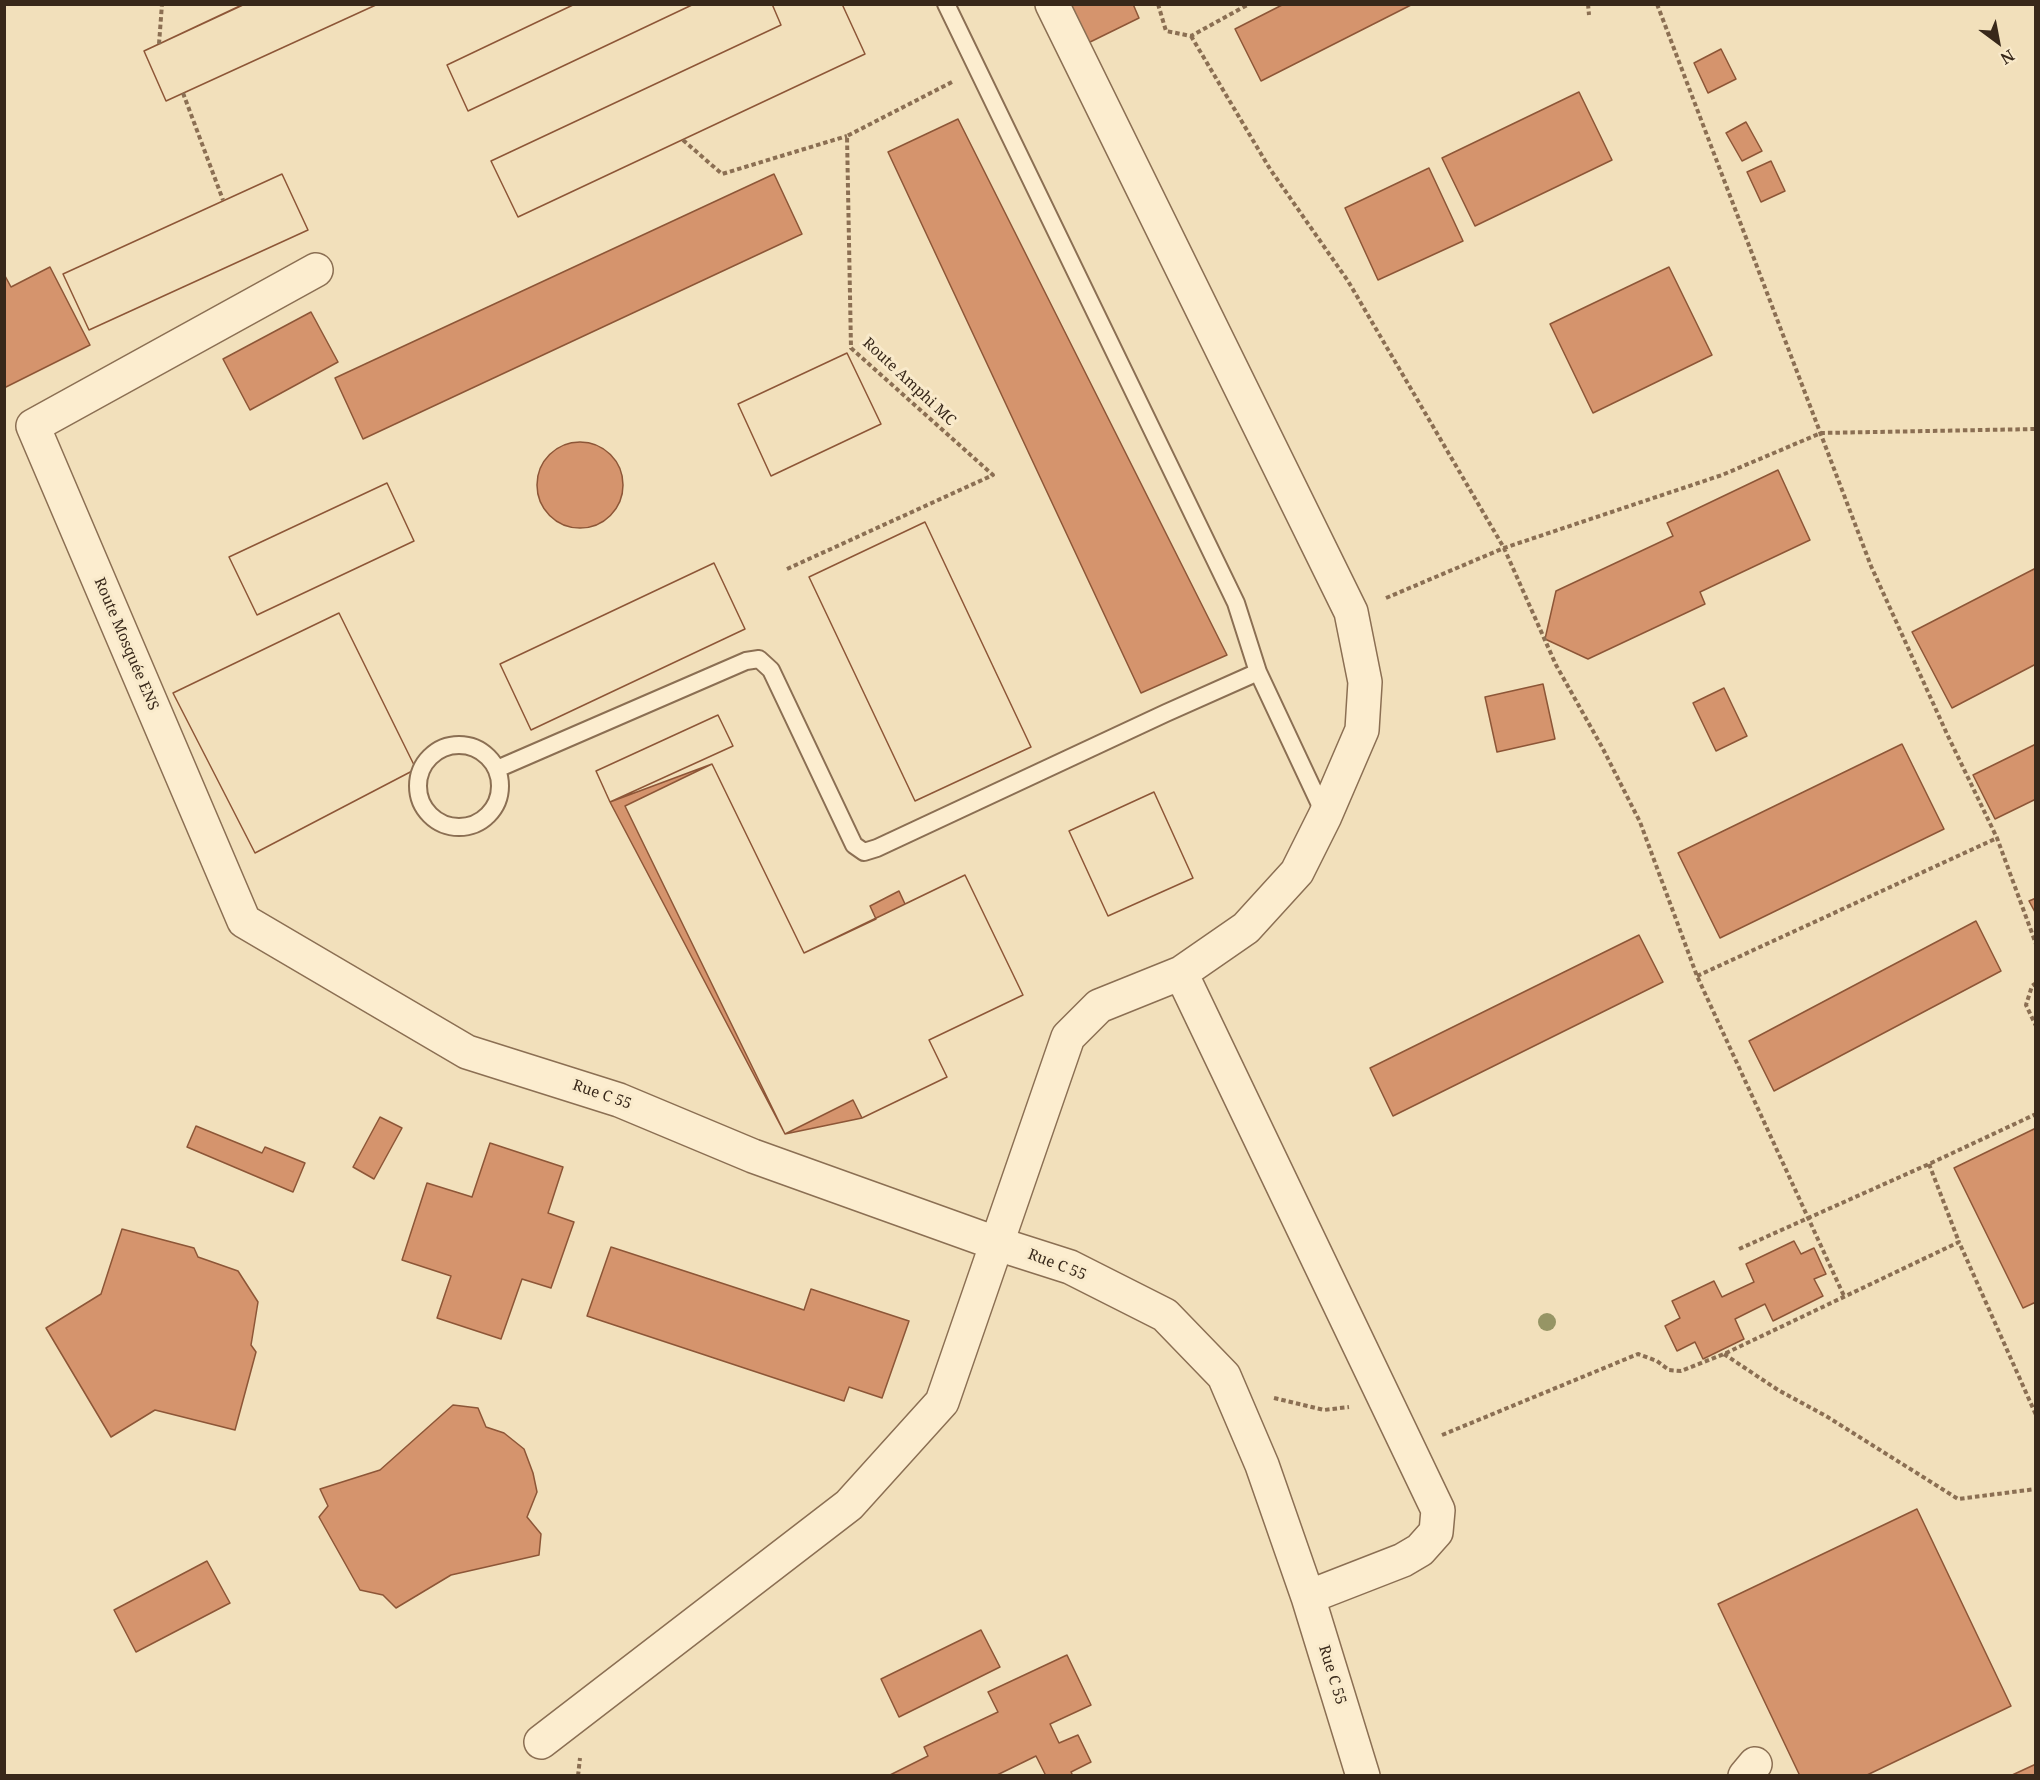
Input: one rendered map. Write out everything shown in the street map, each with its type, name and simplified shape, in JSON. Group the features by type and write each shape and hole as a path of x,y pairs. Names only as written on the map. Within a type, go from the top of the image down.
{"street":[{"path":"542,1742 849,1505 942,1402 1068,1037 1099,1006 1181,973 1245,928 1297,872 1325,816 1362,730 1365,682 1351,612 1052,4"},
{"name":"Route Mosquée ENS","path":"316,270 33,426 244,921 467,1052"},
{"path":"1181,973 1438,1510 1436,1532 1420,1550 1403,1560 1308,1596"},
{"name":"Rue C 55","path":"467,1052 619,1100 753,1156 998,1244 1070,1267 1165,1315 1224,1376 1262,1465 1308,1596 1362,1776"}],"lane":[{"path":"946,4 1236,603 1258,672 1325,816"},
{"path":"497,769 746,661 759,659 771,670 854,846 864,852 1258,672"},
{"path":"457,744 473,746 487,755 497,769 501,784 498,800 490,813 476,824 460,827 444,825 431,817 421,804 417,788 420,772 428,758 441,748 457,744"}],"path":[{"path":"1158,4 1166,31 1191,36 1249,4"},
{"path":"1588,4 1589,15"},
{"path":"1657,4 1871,566 1947,734 1998,838 2036,944"},
{"path":"159,44 164,5"},
{"path":"1191,36 1270,169 1348,281 1504,548 1556,665 1602,747 1640,822 1697,976 1844,1296"},
{"path":"683,140 722,174 847,135 976,70"},
{"path":"183,93 224,200"},
{"name":"Route Amphi MC","path":"787,568 993,475 851,348 847,135"},
{"path":"1351,612 1504,548 1722,475 1821,433 2036,429"},
{"path":"1697,976 1998,838"},
{"path":"2036,983 2032,986 2026,1005 2036,1026"},
{"path":"1739,1249 2036,1114"},
{"path":"1929,1164 1959,1242 2036,1415"},
{"path":"1409,1449 1638,1354 1657,1361 1669,1370 1681,1371 1724,1354 1959,1242"},
{"path":"1724,1354 1778,1390 1826,1416 1958,1499 2036,1489"},
{"path":"1224,1376 1264,1396 1324,1410 1387,1403"}],"building":[{"path":"244,4 378,4 166,101 144,51"},
{"path":"245,4 378,4 166,101 144,51"},
{"path":"575,4 694,4 468,111 447,65"},
{"path":"575,4 694,4 468,111 447,65"},
{"path":"772,4 842,4 865,54 518,217 491,161 781,25"},
{"path":"772,4 842,4 865,54 518,217 491,161 781,25"},
{"path":"1064,4 1133,4 1139,18 1084,45"},
{"path":"1284,4 1413,4 1261,81 1235,29"},
{"path":"1721,49 1736,79 1708,93 1694,63"},
{"path":"1579,92 1612,160 1475,226 1442,158"},
{"path":"958,119 1227,655 1141,693 888,152"},
{"path":"1746,122 1762,151 1742,161 1726,133"},
{"path":"1771,161 1785,191 1761,202 1747,172"},
{"path":"1429,168 1463,241 1378,280 1345,208"},
{"path":"282,174 308,230 89,330 63,274"},
{"path":"282,174 308,230 89,330 63,274"},
{"path":"774,174 802,234 363,439 335,378"},
{"path":"50,267 90,345 4,388 4,274 11,287"},
{"path":"1669,267 1712,355 1593,413 1550,324"},
{"path":"311,312 338,362 250,410 223,359"},
{"path":"847,353 881,424 771,476 738,404"},
{"path":"847,353 881,424 771,476 738,404"},
{"path":"580,442 597,445 611,454 620,468 623,485 620,502 611,516 597,525 580,528 563,525 549,516 540,502 537,485 540,468 549,454 563,445"},
{"path":"1778,470 1810,540 1700,592 1705,604 1588,659 1545,639 1556,591 1673,536 1667,523"},
{"path":"387,483 414,541 257,615 229,557"},
{"path":"387,483 414,541 257,615 229,557"},
{"path":"925,522 1031,747 915,801 809,577"},
{"path":"925,522 1031,747 915,801 809,577"},
{"path":"714,563 745,629 531,730 500,664"},
{"path":"714,563 745,629 531,730 500,664"},
{"path":"2036,568 2036,664 1952,708 1912,632"},
{"path":"339,613 416,769 255,853 173,693"},
{"path":"339,613 416,769 255,853 173,693"},
{"path":"1543,684 1555,739 1497,752 1485,697"},
{"path":"1724,688 1747,736 1716,751 1693,703"},
{"path":"718,715 733,746 610,802 596,771"},
{"path":"718,715 733,746 610,802 596,771"},
{"path":"1902,744 1944,829 1720,938 1678,853"},
{"path":"2036,744 2036,799 1995,819 1973,775"},
{"path":"712,764 804,953 876,919 870,906 899,891 905,904 965,875 1023,995 929,1040 947,1077 862,1118 853,1100 785,1134 625,806"},
{"path":"712,764 804,953 965,875 1023,995 929,1040 947,1077 862,1118 785,1134 610,802"},
{"path":"1154,792 1193,878 1108,916 1069,831"},
{"path":"1154,792 1193,878 1108,916 1069,831"},
{"path":"2036,898 2036,914 2029,901"},
{"path":"1976,921 2001,971 1774,1091 1749,1041"},
{"path":"1639,935 1663,982 1393,1116 1370,1068"},
{"path":"380,1117 402,1128 374,1179 353,1167"},
{"path":"196,1126 262,1153 265,1147 305,1163 293,1192 187,1147"},
{"path":"2036,1128 2036,1302 2023,1308 1954,1168"},
{"path":"490,1143 563,1167 548,1213 574,1222 551,1288 522,1279 501,1339 437,1318 451,1276 402,1260 427,1183 472,1197"},
{"path":"122,1229 194,1248 198,1257 238,1271 258,1302 251,1345 256,1352 235,1430 155,1410 111,1437 46,1328 101,1294"},
{"path":"1794,1241 1801,1254 1814,1248 1826,1274 1814,1279 1823,1296 1773,1321 1765,1304 1735,1319 1744,1339 1703,1359 1695,1342 1677,1351 1665,1326 1680,1318 1672,1301 1714,1281 1722,1297 1754,1282 1746,1264"},
{"path":"611,1247 804,1310 811,1289 909,1321 882,1398 849,1387 844,1401 587,1316"},
{"path":"453,1405 478,1408 486,1427 504,1433 524,1449 537,1492 527,1517 541,1534 539,1555 451,1575 396,1608 383,1595 360,1590 319,1517 328,1506 320,1489 380,1470"},
{"path":"1917,1509 2011,1706 1865,1776 1800,1776 1718,1604"},
{"path":"207,1561 230,1603 136,1652 114,1610"},
{"path":"981,1630 1000,1667 899,1717 881,1679"},
{"path":"1067,1655 1091,1705 1050,1724 1059,1743 1078,1735 1091,1762 1071,1772 1073,1776 1046,1776 1036,1756 995,1776 888,1776 928,1756 924,1747 998,1712 988,1692"},
{"path":"2036,1764 2036,1776 2010,1776"}]}
